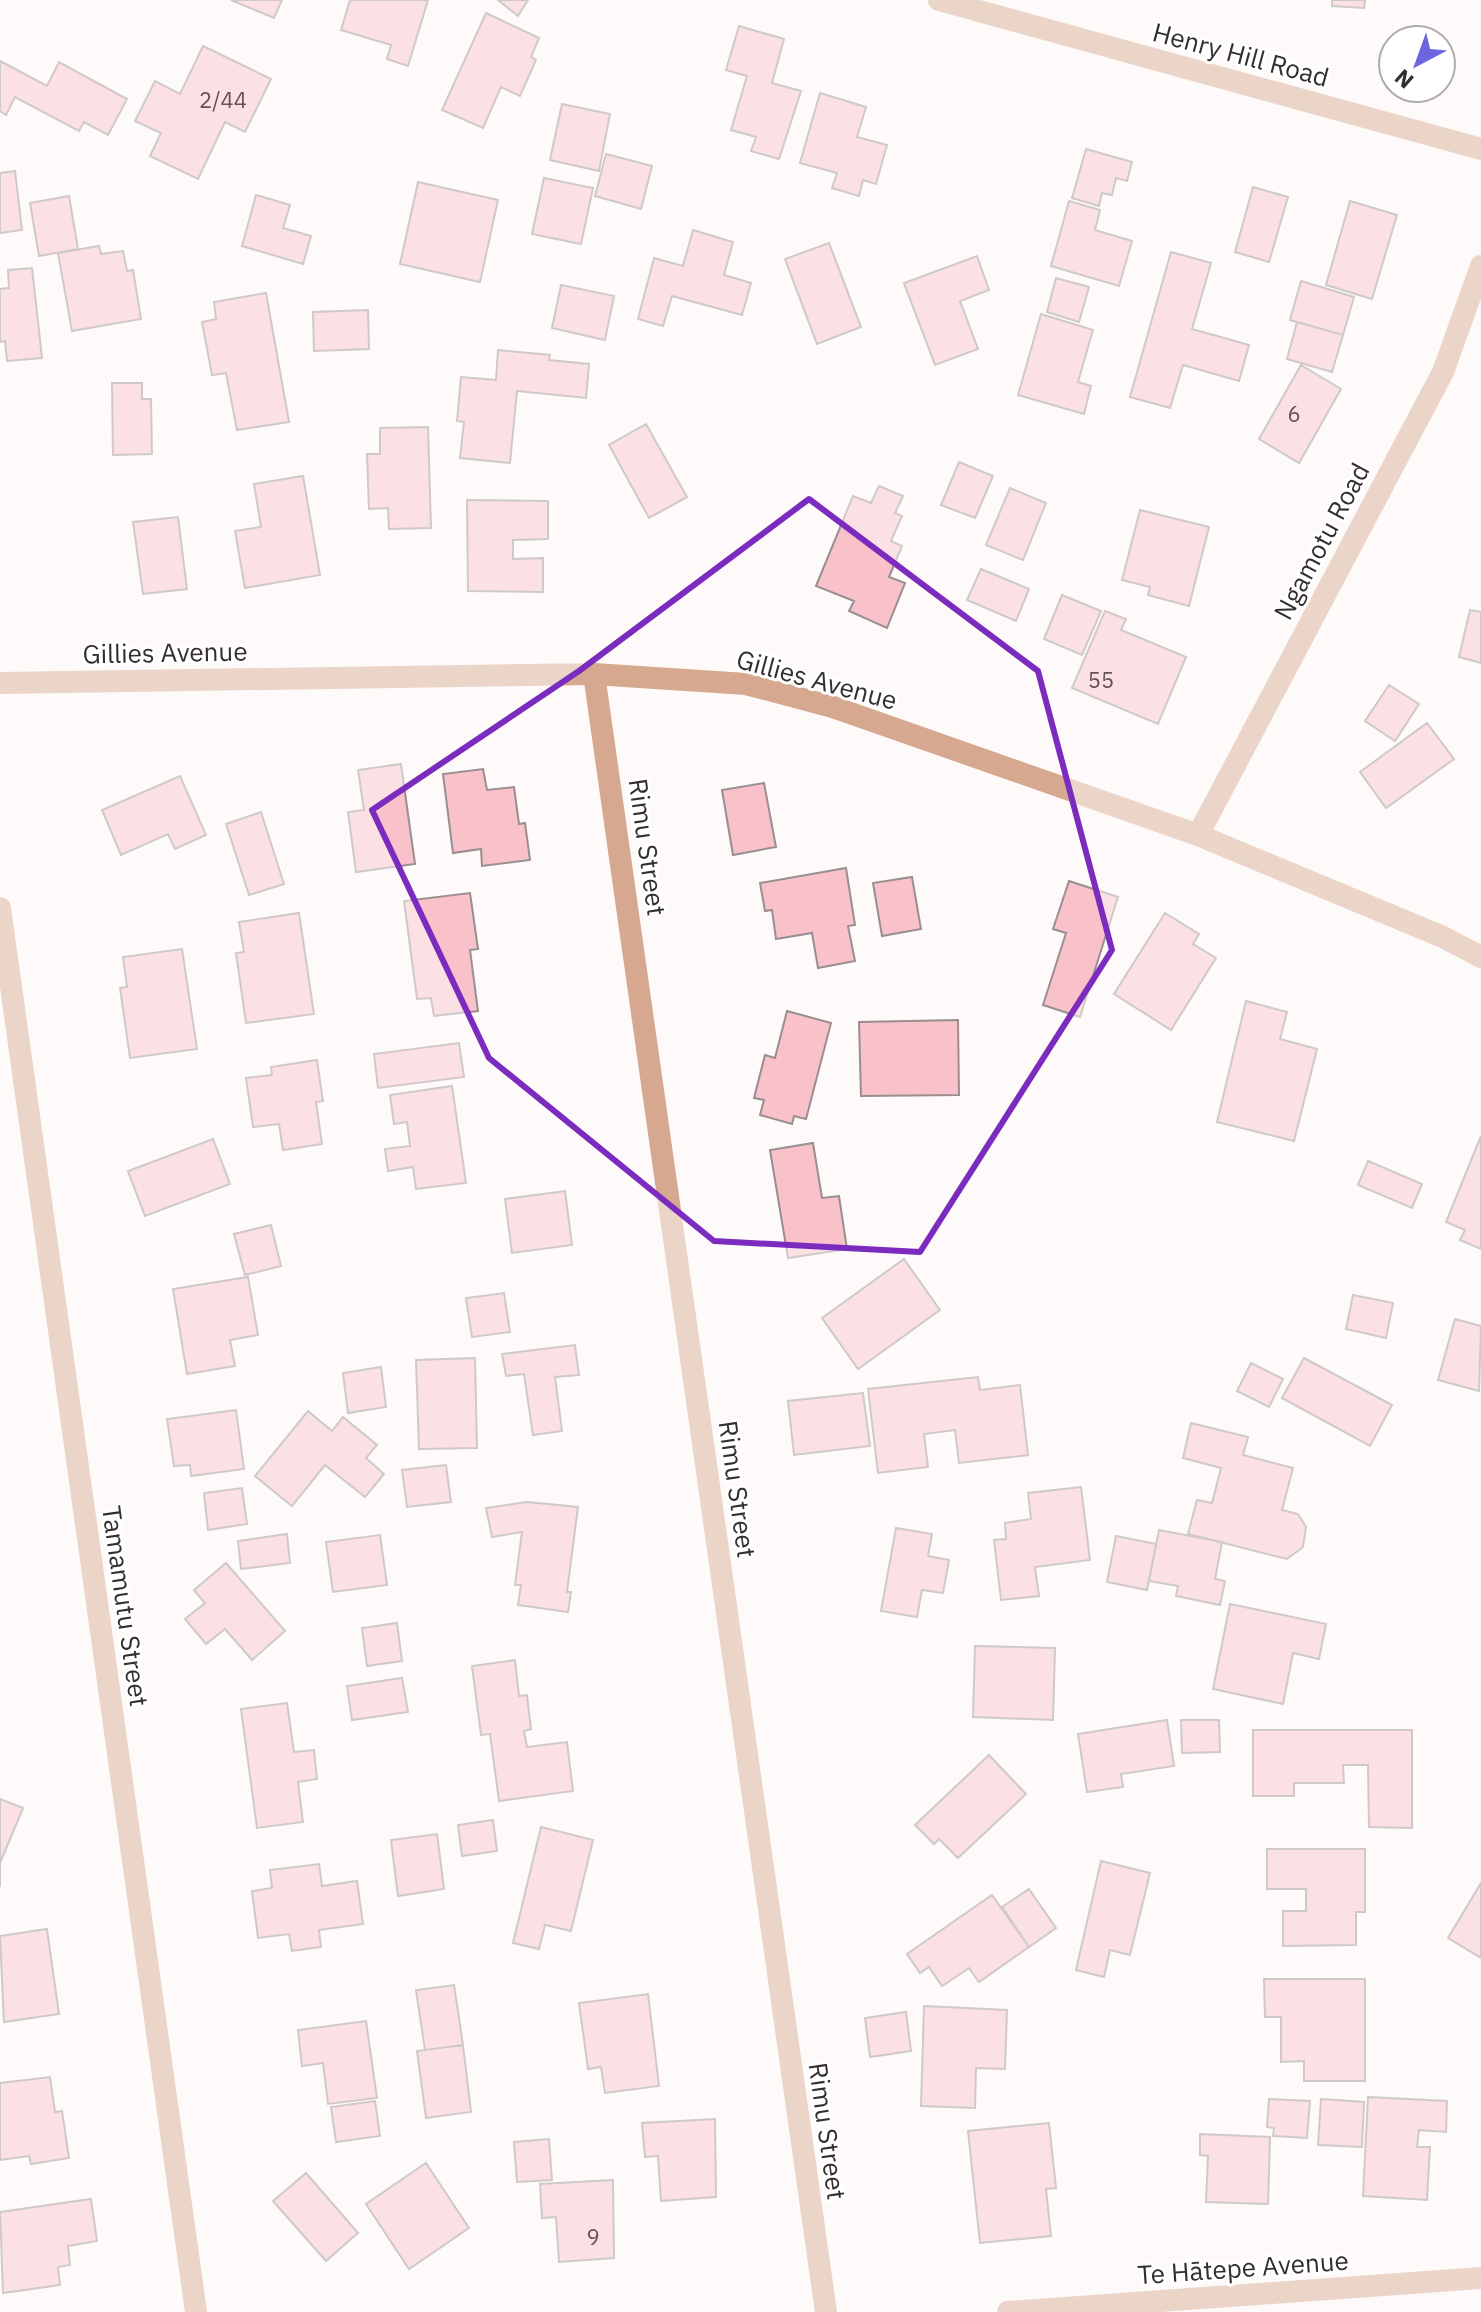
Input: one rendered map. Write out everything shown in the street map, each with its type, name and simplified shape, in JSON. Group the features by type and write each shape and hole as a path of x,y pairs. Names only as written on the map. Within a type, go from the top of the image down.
{"street":[{"name":"Henry Hill Road","path":"939,0 1481,149"},
{"name":"Ngamotu Road","path":"1198,835 1443,372 1481,266"},
{"name":"Gillies Avenue","path":"0,683 594,674 746,684 833,707 1198,835 1443,937 1481,957"},
{"name":"Rimu Street","path":"594,674 826,2312"},
{"name":"Tamamutu Street","path":"0,908 196,2312"},
{"name":"Te Hātepe Avenue","path":"1008,2312 1481,2278"}],"highlighted area":[{"path":"809,499 1038,671 1112,950 920,1252 714,1241 489,1058 372,810 579,671"}],"building":[{"path":"231,0 282,0 274,18"},
{"path":"350,0 428,0 408,66 387,59 391,45 341,30"},
{"path":"498,0 528,0 518,16"},
{"path":"1332,0 1365,0 1364,8 1332,6"},
{"path":"486,13 539,38 531,57 536,60 520,96 501,87 483,128 442,110"},
{"path":"739,26 784,39 772,83 801,91 779,159 751,151 756,137 731,130 747,76 726,70"},
{"path":"203,46 271,79 245,132 225,122 198,179 150,156 161,133 135,121 155,81 180,94"},
{"path":"0,61 47,86 59,62 127,99 108,135 84,122 79,131 15,97 6,115 0,111"},
{"path":"820,93 866,107 857,137 887,145 876,184 863,180 859,196 832,188 837,173 800,163"},
{"path":"562,104 610,114 599,171 550,160"},
{"path":"1086,149 1132,162 1127,181 1116,178 1112,195 1102,193 1099,206 1072,198"},
{"path":"606,154 652,166 641,209 595,196"},
{"path":"15,171 22,230 0,233 0,173"},
{"path":"544,178 593,188 581,244 532,234"},
{"path":"418,182 498,200 480,282 400,264"},
{"path":"1253,187 1288,197 1269,262 1235,252"},
{"path":"256,195 290,205 283,228 311,236 303,264 242,246"},
{"path":"69,196 78,249 39,256 30,203"},
{"path":"1069,201 1100,210 1095,230 1132,241 1119,286 1051,266"},
{"path":"1350,201 1397,215 1372,299 1326,285"},
{"path":"693,230 733,242 724,275 751,283 742,315 672,296 663,326 638,319 654,258 683,266"},
{"path":"829,243 861,327 817,344 785,259"},
{"path":"99,246 101,254 123,251 127,271 133,270 141,319 72,331 58,253"},
{"path":"1171,252 1211,263 1192,329 1249,345 1239,381 1183,365 1170,408 1130,397"},
{"path":"977,256 989,290 960,301 978,349 935,365 904,283"},
{"path":"32,268 42,358 7,361 5,341 0,342 0,289 9,288 8,270"},
{"path":"1056,278 1089,287 1079,322 1047,312"},
{"path":"1301,281 1354,297 1343,335 1290,320"},
{"path":"561,285 614,296 605,340 552,328"},
{"path":"266,293 289,422 237,430 226,373 212,375 202,322 216,319 214,302"},
{"path":"368,310 369,349 314,351 313,312"},
{"path":"1041,314 1093,330 1078,382 1091,386 1084,414 1018,395"},
{"path":"1297,322 1343,335 1332,372 1287,359"},
{"path":"498,350 550,355 549,360 589,364 586,398 517,391 510,463 460,458 464,422 457,421 461,377 496,380"},
{"path":"1301,365 1341,389 1299,463 1259,439"},
{"path":"112,383 142,383 142,399 151,399 152,454 113,455"},
{"path":"646,424 687,497 649,518 609,445"},
{"path":"428,427 431,528 389,529 388,508 369,509 367,454 380,454 380,428"},
{"path":"959,462 993,476 975,518 941,505"},
{"path":"303,476 320,575 245,588 235,531 261,527 254,484"},
{"path":"879,486 903,496 895,513 902,516 891,541 902,546 889,577 905,583 887,628 849,611 854,601 816,586 853,496 871,503"},
{"path":"1010,488 1046,503 1023,560 986,545"},
{"path":"467,500 548,501 548,539 513,540 513,559 543,558 543,592 468,591"},
{"path":"1140,510 1209,527 1189,606 1148,595 1150,587 1122,580"},
{"path":"178,517 187,589 143,594 133,522"},
{"path":"981,569 1029,589 1016,621 967,600"},
{"path":"1062,595 1101,611 1082,655 1044,639"},
{"path":"1470,610 1481,612 1481,663 1459,657"},
{"path":"1105,611 1126,619 1121,630 1186,657 1158,724 1072,688"},
{"path":"1389,685 1419,704 1395,741 1365,721"},
{"path":"1427,723 1454,759 1386,808 1360,772"},
{"path":"401,764 415,864 356,872 348,812 364,810 358,770"},
{"path":"483,769 487,790 514,787 519,824 525,823 530,860 482,866 481,849 453,853 443,774"},
{"path":"180,776 206,835 175,849 168,834 121,855 102,810"},
{"path":"764,783 776,847 733,855 722,790"},
{"path":"261,812 284,884 249,895 226,824"},
{"path":"846,868 855,925 848,926 855,961 818,968 812,933 776,939 772,910 765,911 760,883"},
{"path":"912,877 921,929 882,936 873,883"},
{"path":"1069,881 1118,897 1080,1017 1043,1005 1066,933 1053,929"},
{"path":"470,893 478,949 470,950 478,1011 434,1016 431,998 417,999 404,901"},
{"path":"299,913 314,1014 246,1023 236,953 244,952 239,922"},
{"path":"1165,913 1199,934 1193,944 1216,958 1171,1030 1114,994"},
{"path":"182,949 197,1049 130,1058 120,988 127,987 123,957"},
{"path":"1246,1001 1287,1012 1280,1039 1317,1049 1294,1141 1217,1122"},
{"path":"787,1011 831,1023 806,1119 794,1116 792,1124 760,1115 764,1100 754,1098 765,1055 775,1058"},
{"path":"958,1020 959,1095 861,1096 859,1022"},
{"path":"459,1043 464,1077 378,1088 374,1054"},
{"path":"317,1060 323,1101 316,1102 322,1144 283,1150 279,1124 253,1127 246,1078 272,1075 271,1067"},
{"path":"452,1086 466,1183 416,1189 413,1167 388,1171 385,1149 410,1146 407,1122 394,1124 390,1095"},
{"path":"1481,1136 1481,1249 1460,1240 1465,1230 1446,1222"},
{"path":"213,1139 230,1184 145,1216 128,1171"},
{"path":"813,1143 822,1198 839,1196 847,1249 788,1258 770,1150"},
{"path":"1368,1161 1422,1184 1412,1208 1358,1185"},
{"path":"565,1191 572,1245 512,1253 505,1199"},
{"path":"271,1225 281,1266 245,1275 234,1234"},
{"path":"904,1259 940,1310 858,1369 822,1318"},
{"path":"248,1277 258,1335 230,1340 235,1366 187,1374 173,1289"},
{"path":"504,1293 510,1332 472,1337 466,1298"},
{"path":"1353,1295 1393,1303 1386,1338 1346,1329"},
{"path":"1455,1319 1481,1326 1479,1391 1438,1380"},
{"path":"575,1345 579,1375 555,1377 562,1431 533,1435 524,1374 506,1376 502,1354"},
{"path":"475,1358 477,1448 419,1449 416,1360"},
{"path":"1304,1358 1392,1405 1370,1446 1282,1398"},
{"path":"1251,1363 1283,1379 1269,1407 1237,1391"},
{"path":"381,1367 386,1407 348,1413 343,1373"},
{"path":"978,1377 980,1390 1020,1385 1028,1455 959,1463 955,1430 924,1434 928,1467 878,1473 868,1389"},
{"path":"863,1393 870,1446 794,1455 788,1401"},
{"path":"236,1410 244,1469 191,1476 190,1465 174,1466 167,1419"},
{"path":"308,1411 332,1431 343,1417 377,1445 366,1458 384,1474 365,1497 325,1465 292,1506 255,1476"},
{"path":"1191,1423 1248,1437 1243,1455 1293,1468 1282,1510 1298,1514 1306,1527 1303,1547 1287,1559 1188,1534 1197,1500 1212,1503 1221,1468 1183,1458"},
{"path":"446,1465 451,1502 407,1507 402,1470"},
{"path":"1081,1487 1090,1560 1035,1567 1039,1596 1001,1600 994,1540 1006,1539 1005,1523 1031,1519 1028,1493"},
{"path":"242,1488 247,1524 208,1530 204,1493"},
{"path":"527,1502 578,1507 567,1592 571,1592 568,1612 518,1605 521,1585 515,1585 522,1532 492,1537 486,1508"},
{"path":"896,1528 932,1534 928,1556 949,1560 943,1593 922,1590 917,1617 881,1611"},
{"path":"1159,1530 1222,1542 1215,1579 1225,1581 1220,1605 1176,1596 1178,1586 1149,1581"},
{"path":"287,1534 290,1563 241,1569 238,1541"},
{"path":"380,1535 387,1585 333,1592 326,1542"},
{"path":"1116,1536 1156,1544 1147,1590 1107,1582"},
{"path":"226,1563 285,1631 252,1660 225,1629 206,1644 185,1619 205,1603 194,1590"},
{"path":"1230,1604 1326,1624 1319,1659 1293,1653 1283,1704 1213,1689"},
{"path":"397,1623 402,1661 367,1666 362,1628"},
{"path":"975,1646 1055,1648 1053,1720 973,1717"},
{"path":"515,1660 519,1696 527,1695 531,1729 524,1731 527,1747 567,1742 573,1791 499,1801 490,1734 481,1735 472,1666"},
{"path":"402,1678 408,1712 352,1720 347,1686"},
{"path":"287,1703 294,1752 314,1750 317,1779 298,1782 303,1822 257,1828 241,1709"},
{"path":"1167,1720 1174,1766 1121,1774 1123,1787 1087,1792 1078,1734"},
{"path":"1181,1720 1219,1720 1220,1752 1182,1753"},
{"path":"1253,1730 1412,1730 1412,1828 1369,1827 1368,1765 1343,1765 1344,1783 1294,1783 1294,1796 1253,1796"},
{"path":"989,1755 1026,1794 958,1858 939,1839 934,1844 915,1825"},
{"path":"0,1799 23,1808 0,1863"},
{"path":"493,1820 497,1851 462,1856 458,1825"},
{"path":"541,1827 593,1840 571,1931 545,1925 539,1949 513,1943"},
{"path":"437,1834 444,1889 398,1896 391,1840"},
{"path":"1267,1849 1365,1849 1365,1912 1356,1912 1356,1945 1283,1946 1283,1911 1306,1911 1306,1889 1267,1889"},
{"path":"1101,1861 1150,1873 1130,1955 1110,1950 1104,1977 1076,1970"},
{"path":"319,1864 322,1886 357,1881 363,1924 319,1930 321,1947 292,1951 289,1934 258,1938 252,1891 272,1888 270,1870"},
{"path":"1481,1883 1481,1958 1448,1938"},
{"path":"1029,1889 1056,1928 1029,1947 1002,1907"},
{"path":"992,1895 1029,1947 979,1982 969,1968 942,1986 929,1967 920,1973 907,1954"},
{"path":"47,1929 59,2014 4,2022 0,1936"},
{"path":"1264,1979 1365,1979 1365,2081 1304,2081 1304,2061 1281,2062 1281,2017 1265,2017"},
{"path":"454,1985 463,2045 425,2050 416,1990"},
{"path":"648,1994 659,2086 605,2093 601,2067 588,2069 579,2003"},
{"path":"924,2006 1007,2010 1005,2069 976,2068 975,2108 921,2106"},
{"path":"906,2012 911,2051 870,2057 865,2018"},
{"path":"366,2021 377,2098 328,2104 323,2063 302,2066 298,2030"},
{"path":"463,2045 471,2112 426,2118 417,2051"},
{"path":"50,2077 55,2112 62,2111 69,2158 31,2164 29,2156 0,2160 0,2083"},
{"path":"1368,2097 1447,2101 1446,2132 1419,2130 1417,2147 1430,2147 1427,2200 1363,2196"},
{"path":"1269,2099 1310,2101 1307,2138 1273,2136 1274,2128 1267,2127"},
{"path":"1321,2099 1364,2102 1362,2147 1318,2145"},
{"path":"375,2101 380,2136 336,2142 331,2107"},
{"path":"715,2119 716,2197 661,2201 658,2156 645,2157 642,2123"},
{"path":"1049,2123 1056,2188 1046,2189 1051,2236 980,2243 968,2131"},
{"path":"1200,2134 1270,2137 1268,2204 1206,2202 1208,2156 1200,2155"},
{"path":"549,2139 552,2180 517,2182 514,2142"},
{"path":"426,2163 469,2228 409,2269 366,2204"},
{"path":"306,2173 358,2233 326,2261 273,2201"},
{"path":"613,2180 614,2258 559,2262 556,2217 542,2218 540,2184"},
{"path":"91,2199 97,2241 68,2246 70,2265 58,2267 60,2285 3,2293 0,2212"}]}
